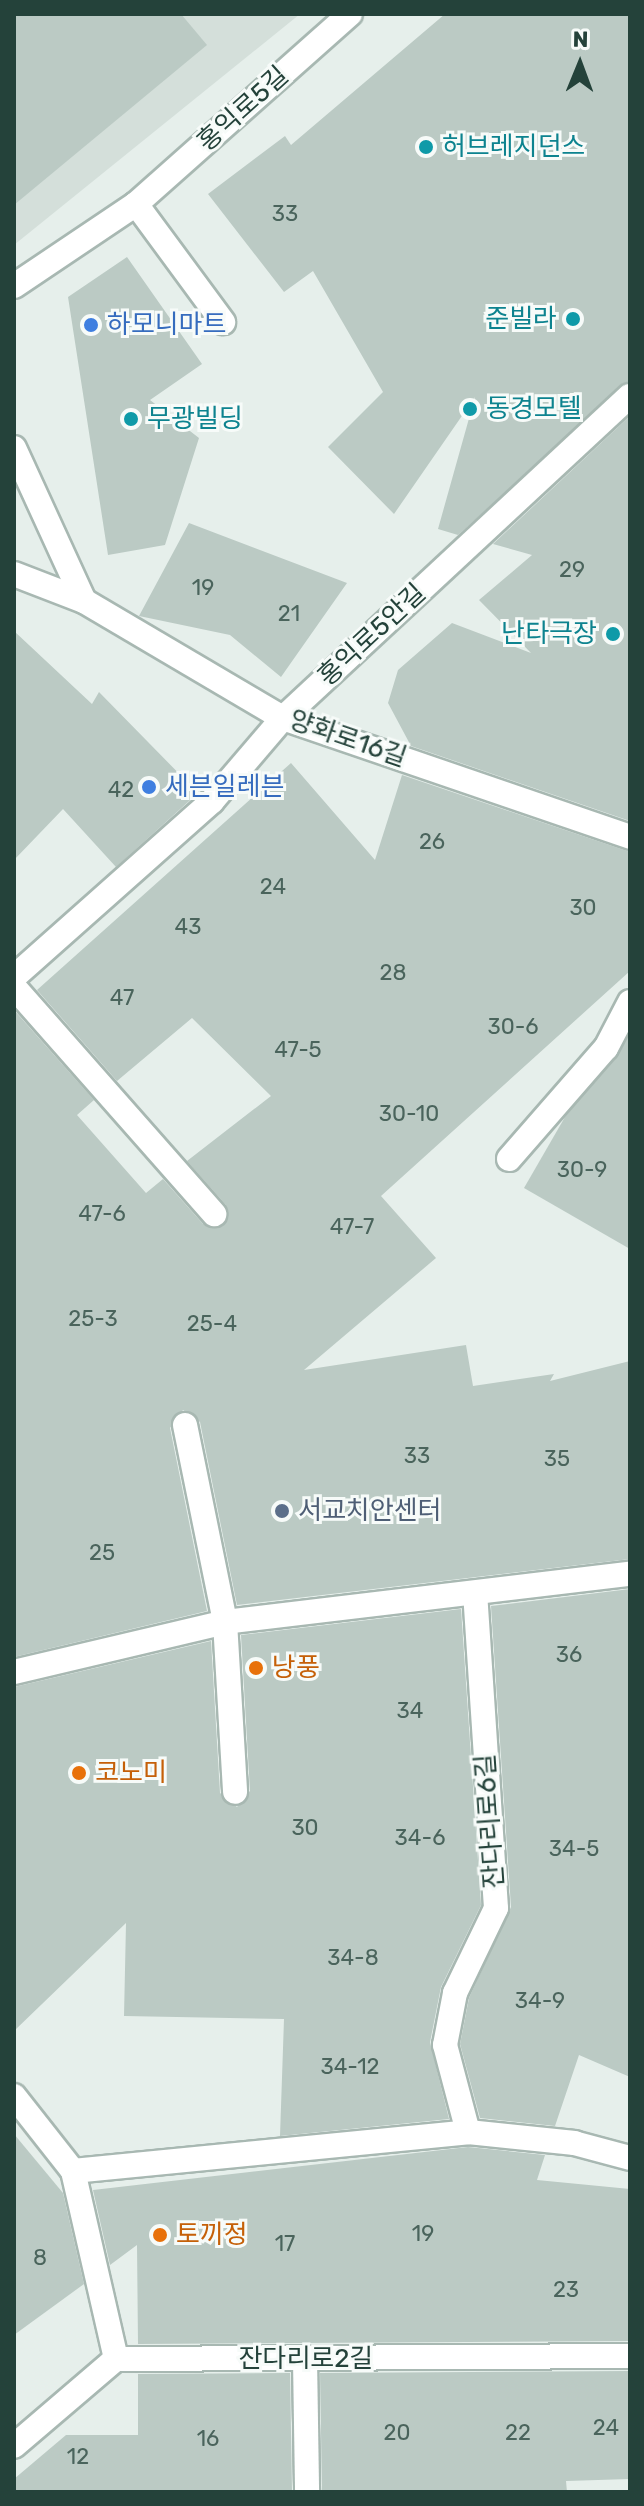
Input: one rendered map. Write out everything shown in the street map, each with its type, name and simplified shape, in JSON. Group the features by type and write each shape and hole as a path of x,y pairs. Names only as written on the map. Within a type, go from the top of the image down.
{"street":[{"name":"홍익로5길","path":"14,286 136,204 350,14"},
{"path":"136,204 223,322"},
{"name":"홍익로5안길","path":"14,977 212,801 283,718 630,396"},
{"path":"14,448 84,601"},
{"name":"양화로16길","path":"14,574 84,601 283,718 630,837"},
{"path":"14,987 214,1214"},
{"path":"509,1159 606,1048 630,1002"},
{"path":"185,1425 225,1622 235,1792"},
{"path":"14,1672 225,1622 630,1574"},
{"name":"잔다리로6길","path":"468,2132 445,2045 455,1993 496,1908 475,1594"},
{"path":"14,2096 73,2171 116,2359 14,2446"},
{"path":"73,2171 468,2132 574,2143 630,2158"},
{"name":"잔다리로2길","path":"116,2359 630,2356"},
{"path":"305,2359 307,2492"}],"shaded area":[{"path":"14,14 300,14 14,245"}],"building":[{"path":"14,14 181,14 207,45 14,205"},
{"path":"445,14 630,14 630,381 458,535 438,529 475,397 394,514 328,447 383,392 313,271 284,292 208,194 285,136 291,145"},
{"name":"무광빌딩","path":"127,257 202,364 150,400 199,438 165,545 108,555 68,297"},
{"path":"630,416 630,821 411,746 388,703 398,670 452,623 531,653 479,600 532,555 493,544"},
{"path":"189,523 347,583 281,677 230,635 139,616"},
{"path":"14,631 92,704 99,692 198,793 116,867 63,809 14,860"},
{"path":"291,763 375,860 402,775 630,852 630,971 381,1196 436,1258 304,1370 466,1345 473,1386 554,1374 550,1381 630,1361 630,1559 237,1605 200,1422 183,1410 170,1428 207,1611 14,1657 14,1010 94,1100 77,1115 146,1193 163,1179 203,1224 224,1225 226,1205 187,1161 271,1096 192,1018 117,1081 37,990"},
{"path":"630,1034 630,1249 524,1188 565,1117"},
{"path":"630,1589 630,2077 579,2055 555,2126 480,2118 460,2044 469,1998 511,1907 491,1606"},
{"path":"461,1609 481,1905 441,1987 430,2042 449,2119 280,2136 284,2019 124,2016 126,1923 14,2031 14,1687 211,1641 220,1793 237,1807 250,1791 241,1635"},
{"path":"14,2134 63,2193 84,2284 14,2335"},
{"path":"468,2147 545,2155 537,2180 630,2189 630,2341 138,2344 137,2245 110,2265 93,2190"},
{"path":"630,2371 630,2479 566,2481 567,2492 322,2492 320,2373"},
{"path":"290,2373 292,2492 14,2492 14,2479 66,2435 138,2435 138,2374"}],"place":[{"name":"허브레지던스","path":"426,147"},
{"name":"준빌라","path":"573,319"},
{"name":"하모니마트","path":"91,325"},
{"name":"동경모텔","path":"470,409"},
{"name":"무광빌딩","path":"131,419"},
{"name":"난타극장","path":"613,634"},
{"name":"세븐일레븐","path":"149,787"},
{"name":"서교치안센터","path":"282,1511"},
{"name":"낭풍","path":"256,1668"},
{"name":"코노미","path":"79,1773"},
{"name":"토끼정","path":"160,2235"}]}
